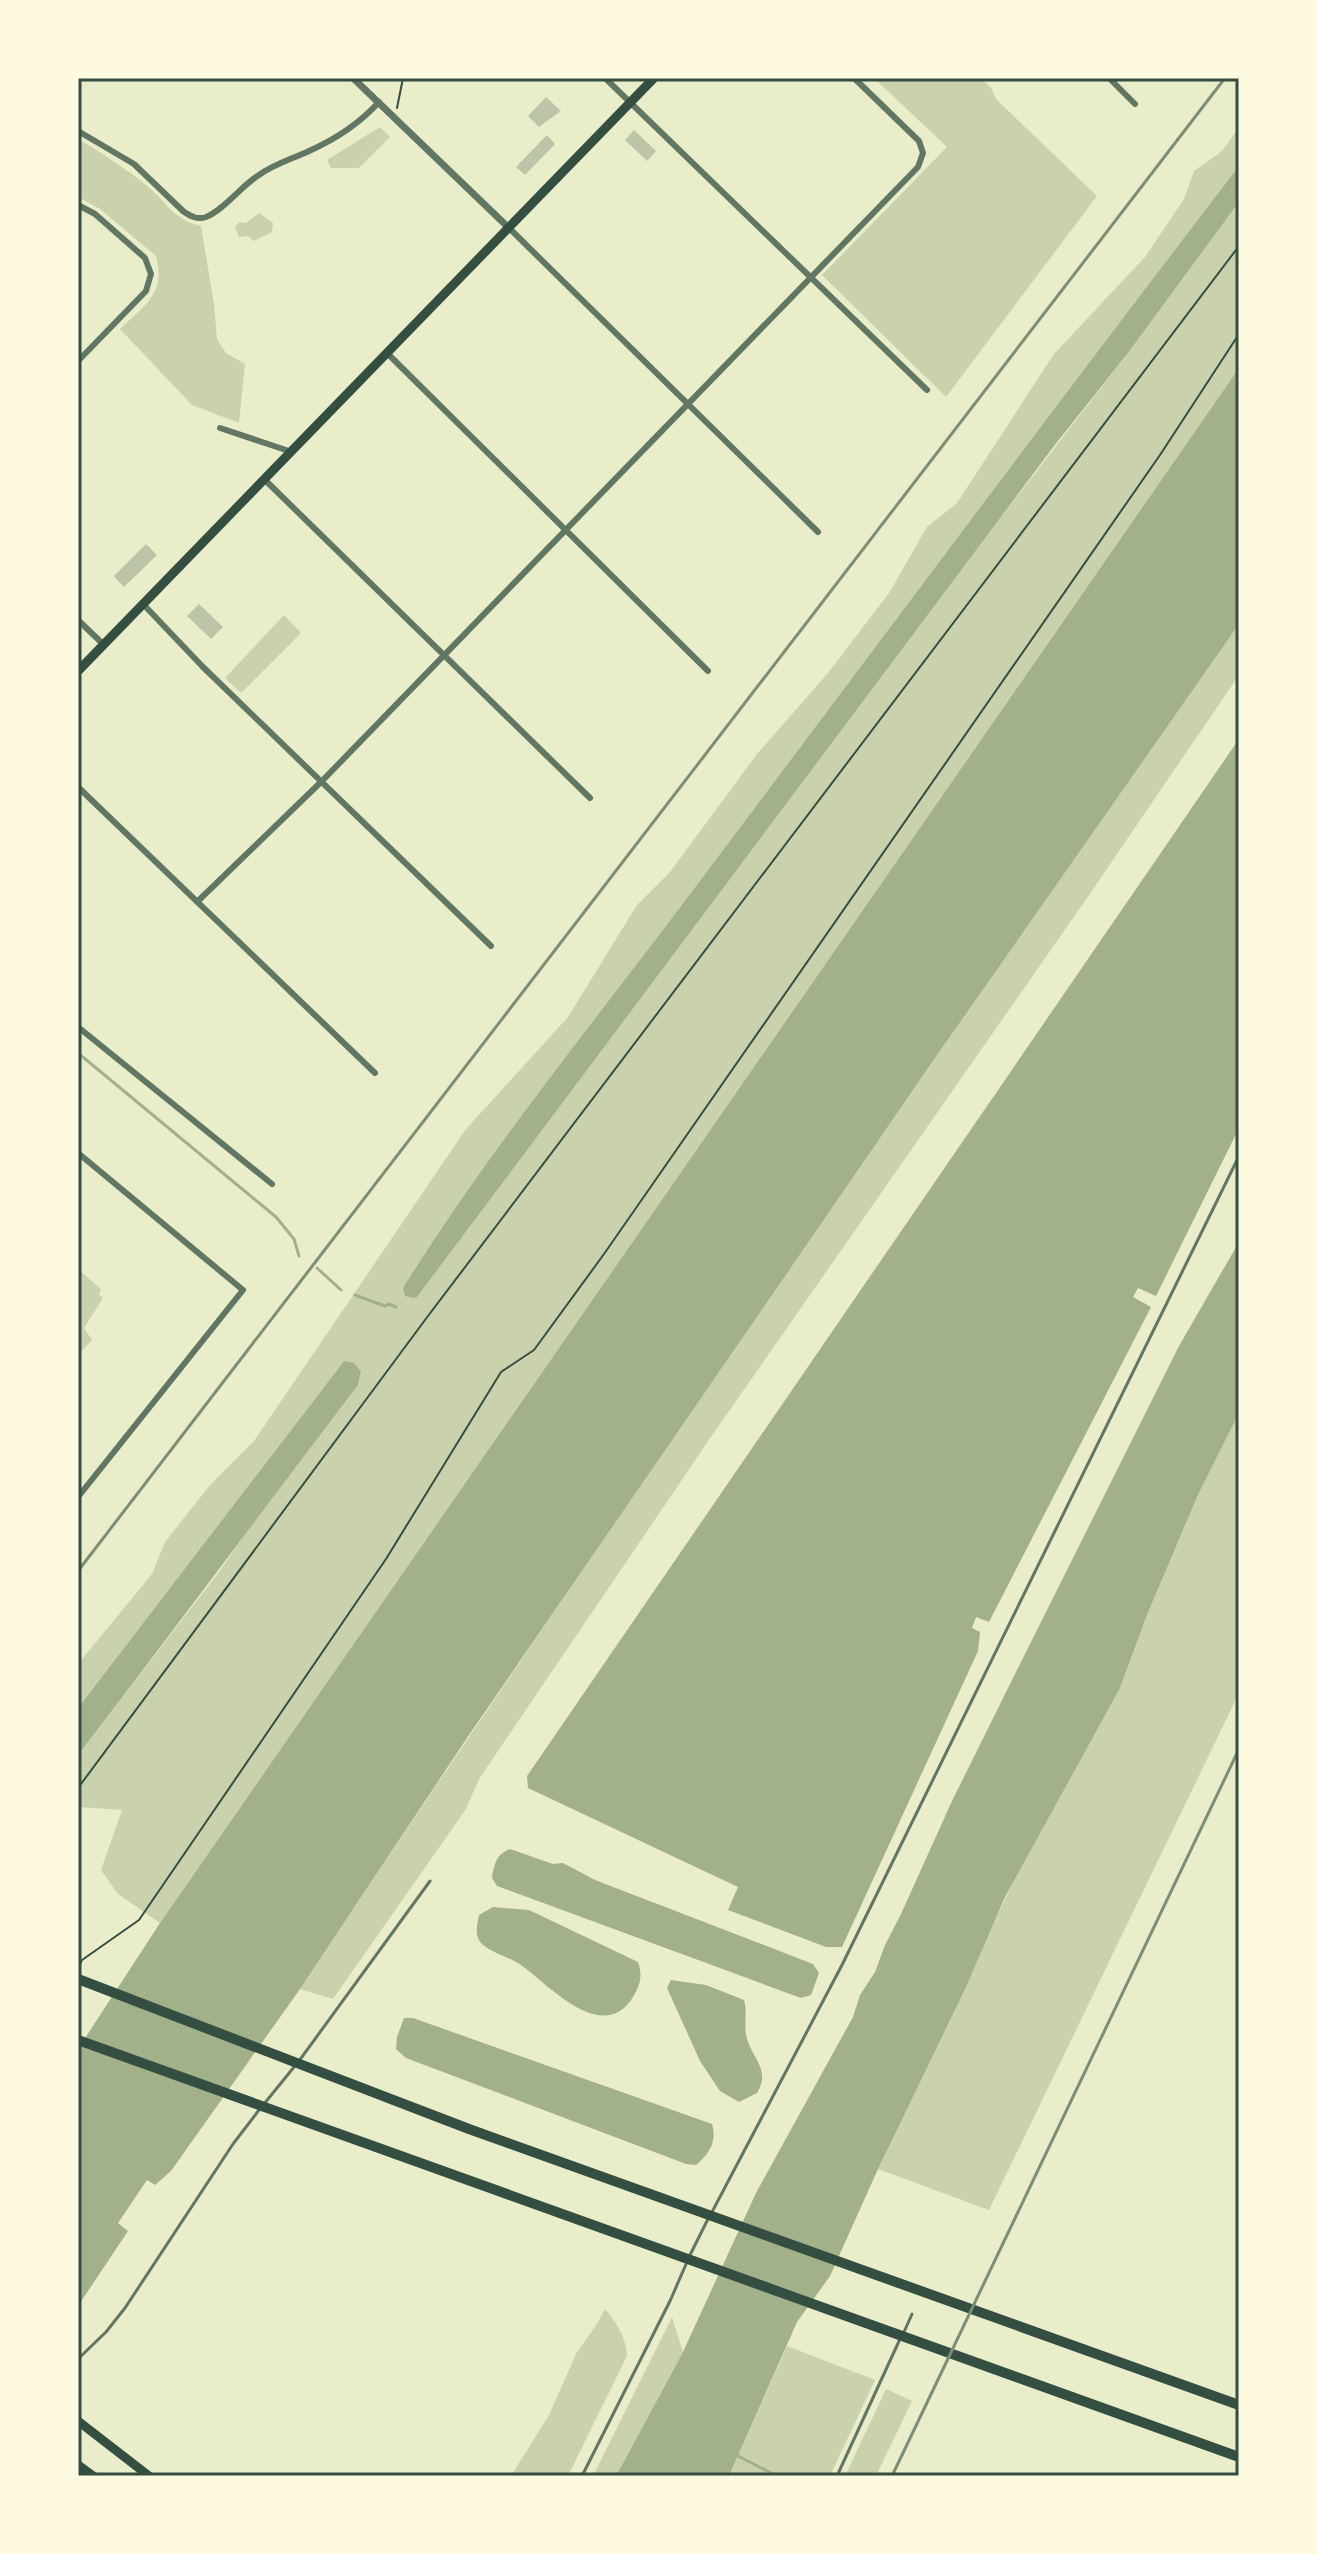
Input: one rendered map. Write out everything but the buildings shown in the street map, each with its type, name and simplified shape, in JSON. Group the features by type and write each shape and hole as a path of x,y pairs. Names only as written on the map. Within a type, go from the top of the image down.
{"highway":[{"path":"78,1979 469,2129 1239,2405"},
{"path":"78,2040 1239,2457"}],"main road":[{"path":"78,671 654,78"},
{"path":"78,2421 149,2476"},
{"path":"78,2465 93,2476"}],"street":[{"path":"353,78 818,532"},
{"path":"605,78 927,390"},
{"path":"197,902 323,780 918,167 923,153 919,141 854,78"},
{"path":"1109,78 1135,104"},
{"path":"78,131 134,164 183,211 199,218 208,216 273,165 311,150 352,127 379,102"},
{"path":"78,205 95,214 145,258 151,274 146,291 78,361"},
{"path":"387,353 708,671"},
{"path":"220,428 292,452"},
{"path":"265,480 590,798"},
{"path":"143,604 203,667 491,946"},
{"path":"78,620 103,644"},
{"path":"78,787 375,1073"},
{"path":"78,1027 272,1184"},
{"path":"78,1153 243,1290 78,1497"}],"lane":[{"path":"582,2476 739,2159 842,1965 1239,1156"},
{"path":"78,2359 125,2308 233,2144 317,2039 430,1881"},
{"path":"837,2476 912,2314"}],"path":[{"path":"398,121 403,78"},
{"path":"78,1788 437,1303 1239,246"},
{"path":"78,1971 82,1960 139,1920 386,1559 501,1372 534,1350 604,1254 1160,455 1239,334"}],"shaded area":[{"path":"874,78 981,78 996,99 1097,196 946,397 822,275 947,147"},
{"path":"380,127 390,137 359,168 331,168 327,160"},
{"path":"1239,127 1239,166 544,1086 472,1185 404,1288 1128,353 1239,202 1239,368 160,1923 118,1894 101,1870 122,1810 78,1807 78,1755 358,1385 361,1372 344,1361 78,1708 78,1664 152,1574 165,1542 210,1485 254,1441 466,1129 568,1017 637,905 670,872 757,754 828,673 889,593 927,527 957,503 1054,354 1145,257 1184,199 1194,171 1222,151"},
{"path":"78,139 138,179 177,215 201,226 217,339 226,353 245,364 239,423 192,405 120,329 145,305 156,289 156,256 100,209 78,197"},
{"path":"1239,166 1239,202 1128,353 1054,446 417,1297 405,1296 403,1288 507,1135"},
{"path":"259,213 273,223 272,232 254,241 248,236 239,237 235,227 239,222 246,223"},
{"path":"1239,368 1239,624 931,1064 469,1735 300,1989 171,2171 155,2185 147,2180 118,2223 128,2231 78,2306 78,2049 160,1923"},
{"path":"284,615 301,633 241,693 225,678"},
{"path":"1239,624 1239,675 713,1434 479,1779 466,1809 333,1999 300,1989 765,1304"},
{"path":"1239,739 1239,1128 1156,1296 1138,1288 1133,1297 1151,1307 989,1622 976,1617 972,1628 980,1632 978,1651 842,1947 826,1947 728,1910 738,1887 528,1788 527,1776"},
{"path":"1239,1242 1239,1413 1197,1497 1120,1688 1005,1897 830,2276 797,2322 729,2476 616,2476 683,2352 756,2193 853,2017 860,1995 875,1972 952,1801 1179,1346"},
{"path":"78,1269 101,1289 99,1294 103,1298 84,1328 92,1340 78,1355"},
{"path":"344,1361 354,1363 361,1372 358,1385 78,1755 78,1708"},
{"path":"1239,1413 1239,1693 989,2210 878,2169 1021,1865 1120,1688 1197,1497"},
{"path":"510,1849 553,1864 563,1863 595,1880 813,1964 819,1973 811,1995 801,1998 497,1886 492,1878 495,1864"},
{"path":"493,1907 529,1910 638,1962 640,1980 633,1997 621,2011 607,2015 592,2014 576,2007 521,1965 479,1941 479,1915"},
{"path":"671,1980 706,1985 744,2000 747,2039 762,2072 757,2093 739,2102 720,2091 700,2061 667,1988"},
{"path":"404,2018 413,2018 712,2124 714,2136 711,2147 696,2165 686,2164 406,2058 396,2049"},
{"path":"605,2309 620,2331 627,2356 568,2476 511,2476 549,2415 577,2352"},
{"path":"672,2317 683,2352 616,2476 593,2476"},
{"path":"787,2346 875,2380 830,2476 729,2476"},
{"path":"886,2389 912,2401 876,2476 845,2476"}],"waterway":[{"path":"78,1053 276,1217 294,1239 299,1256"},
{"path":"317,1268 341,1290"},
{"path":"355,1295 396,1307"},
{"path":"738,2456 777,2476"}],"railway":[{"path":"78,1571 1225,78"},
{"path":"892,2476 1239,1749"}]}
